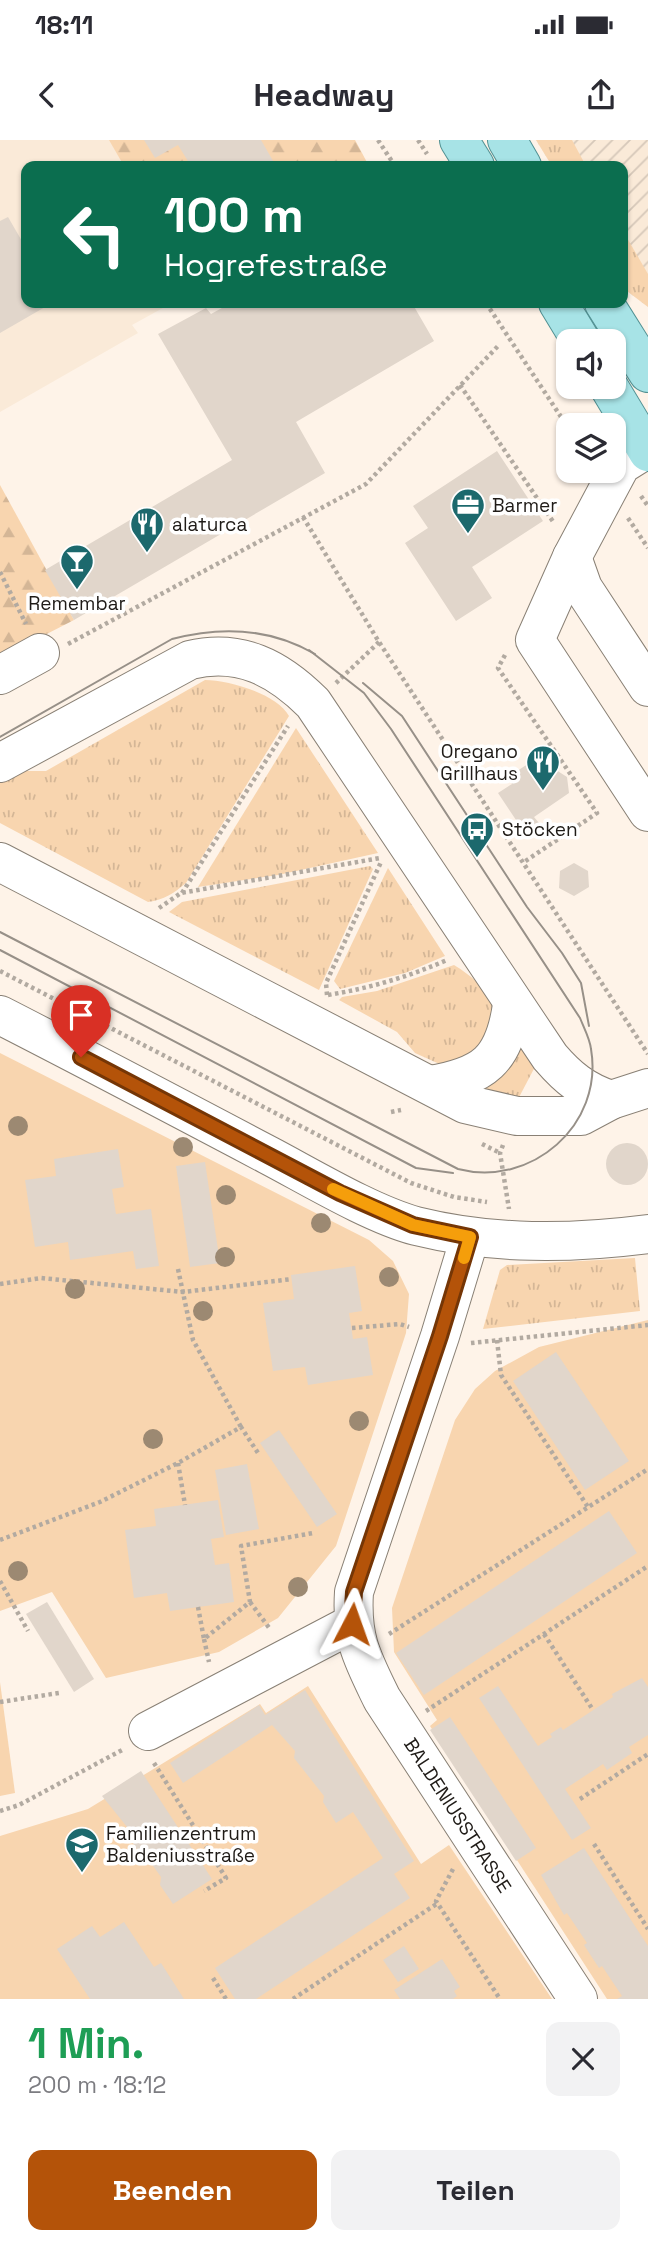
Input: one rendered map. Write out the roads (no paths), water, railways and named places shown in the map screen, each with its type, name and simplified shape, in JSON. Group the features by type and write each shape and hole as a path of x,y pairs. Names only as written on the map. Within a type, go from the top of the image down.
{"main road":[{"path":"459,140 472,161"},
{"path":"507,140 519,161"},
{"path":"561,308 574,329"},
{"path":"623,320 648,373"},
{"path":"616,399 647,449"}],"street":[{"path":"647,449 621,465 563,541 535,640 648,812"},
{"path":"563,541 583,588 648,687"},
{"path":"0,675 40,653"},
{"path":"0,763 145,682 190,660 215,654 247,660 289,679 313,703 512,1005 568,1078 589,1093 611,1100"},
{"path":"0,862 144,937 320,1010 430,1085 465,1104 517,1115 581,1116 611,1100 648,1088"},
{"path":"430,1085 462,1080 486,1067 500,1051 512,1005"},
{"path":"0,1015 340,1193 413,1225 470,1237 514,1217 583,1242 648,1234"},
{"path":"143,1734 356,1638 354,1592 440,1336 470,1237"},
{"name":"BALDENIUSSTRASSE","path":"356,1638 401,1728 578,1999"}],"tram line":[{"path":"0,737 172,639 209,632 245,632 281,639 315,654"},
{"path":"0,932 458,1169 485,1172 511,1169 536,1159 557,1145 574,1125 586,1102 592,1077 590,1045 580,1018 391,729 364,693 309,650"},
{"path":"363,683 402,716 527,907 562,953 581,983 589,1026"},
{"path":"0,950 416,1168 453,1173"}],"place":[{"name":"Barmer","path":"468,535"},
{"name":"alaturca","path":"147,554"},
{"name":"Remembar","path":"77,591"},
{"name":"Oregano Grillhaus","path":"543,792"},
{"name":"Stöcken","path":"477,859"},
{"name":"Familienzentrum Baldeniusstraße","path":"82,1874"}]}
